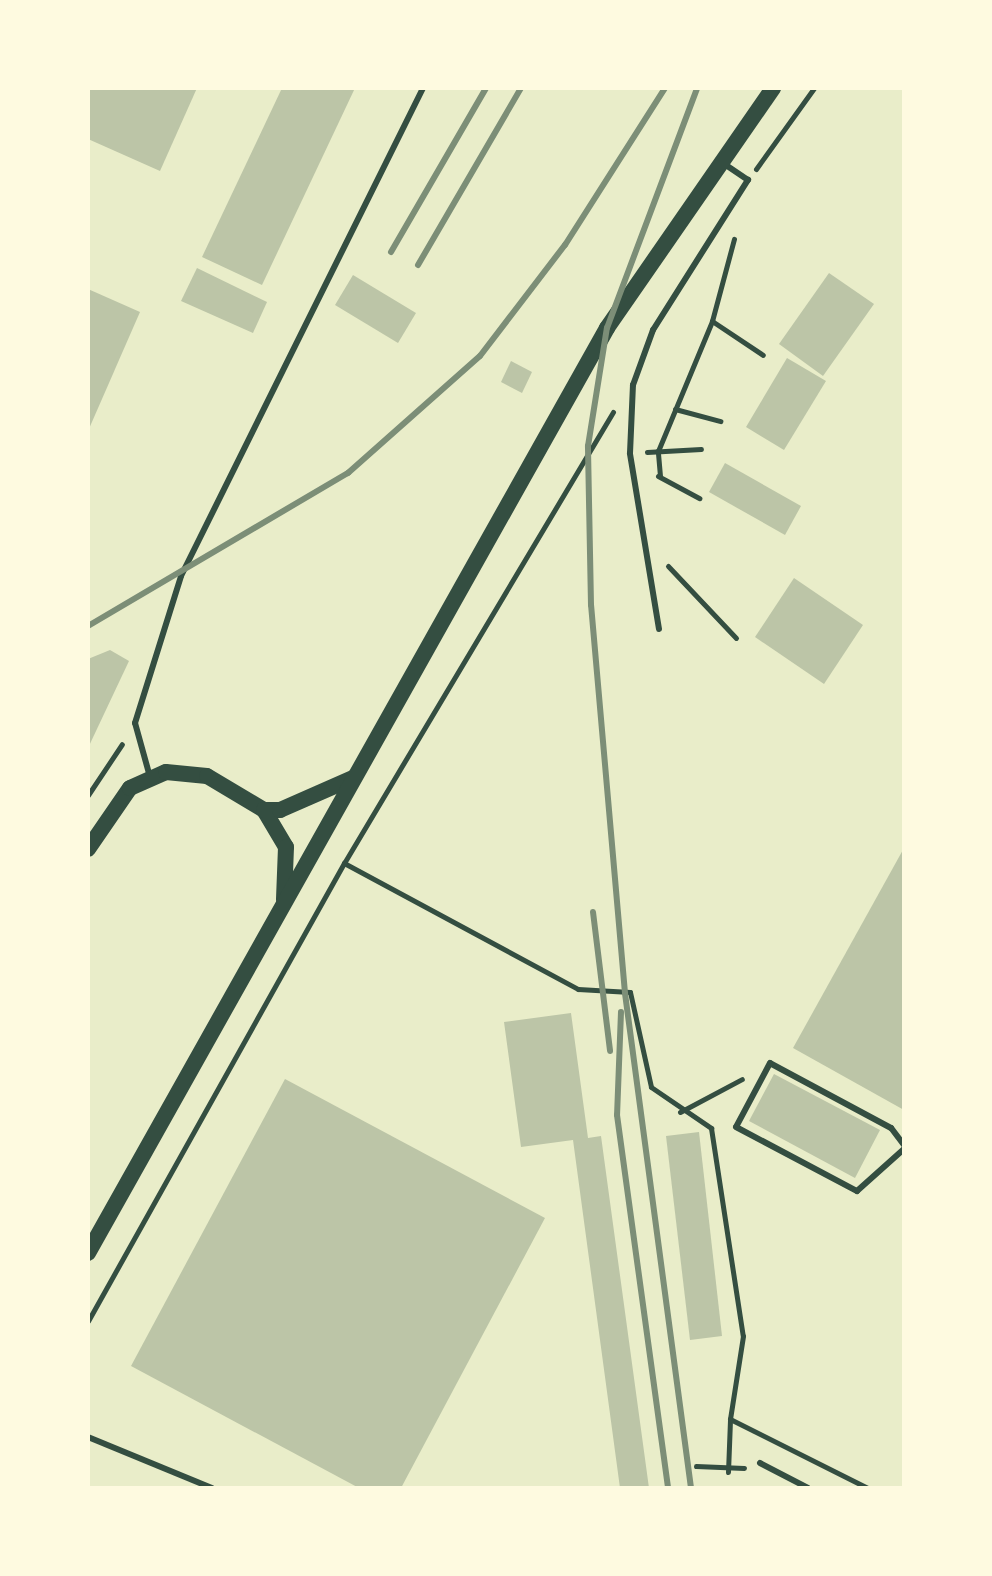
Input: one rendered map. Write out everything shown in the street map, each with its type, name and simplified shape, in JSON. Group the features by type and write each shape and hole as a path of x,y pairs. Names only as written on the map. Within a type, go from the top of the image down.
{"main road":[{"path":"88,1253 607,328 719,161 773,88"},
{"path":"88,849 115,805 150,777 181,770 207,776 264,810 286,847 284,906"},
{"path":"264,810 295,806 358,775"}],"lane":[{"path":"150,777 135,733 139,700 181,576 423,88"},
{"path":"659,629 630,453 633,385 653,330 748,180 719,161"},
{"path":"770,1063 891,1128 904,1147 857,1191 736,1127 770,1063"},
{"path":"88,1437 212,1488"},
{"path":"760,1463 808,1488"}],"path":[{"path":"748,180 814,88"},
{"path":"660,476 658,451 712,321 738,223"},
{"path":"712,321 763,355"},
{"path":"88,1321 344,863 588,446 633,385"},
{"path":"675,409 720,421"},
{"path":"630,453 701,449"},
{"path":"633,481 660,476 699,498"},
{"path":"648,558 668,566 736,638"},
{"path":"88,795 107,757 135,733"},
{"path":"344,863 578,989 630,992 651,1087 679,1113 711,1128 743,1336 730,1419 728,1472"},
{"path":"679,1113 770,1063"},
{"path":"730,1419 868,1488"},
{"path":"696,1466 728,1472 760,1463"}],"building":[{"path":"88,88 197,88 160,171 88,139"},
{"path":"282,88 355,88 262,285 202,257"},
{"path":"197,268 267,302 253,333 181,301"},
{"path":"829,273 874,304 823,376 779,344"},
{"path":"353,275 416,313 398,343 335,305"},
{"path":"88,289 140,312 88,431"},
{"path":"787,358 826,381 784,450 746,427"},
{"path":"511,361 532,372 522,393 501,382"},
{"path":"725,463 801,506 785,535 709,492"},
{"path":"794,578 863,625 824,684 755,637"},
{"path":"110,650 129,661 88,748 88,659"},
{"path":"904,848 904,1110 793,1048"},
{"path":"571,1013 588,1138 601,1136 649,1488 620,1488 573,1140 521,1147 504,1022"},
{"path":"774,1074 880,1130 855,1178 749,1121"},
{"path":"285,1079 545,1218 401,1488 359,1488 131,1366"},
{"path":"699,1132 722,1336 690,1340 666,1136"}],"railway":[{"path":"391,252 486,88"},
{"path":"418,265 521,88"},
{"path":"88,626 348,473 480,356 565,245 665,88"},
{"path":"691,1488 625,993 591,605 588,446 607,328 697,88"},
{"path":"593,912 610,1051"},
{"path":"621,1012 617,1115 668,1488"}]}
